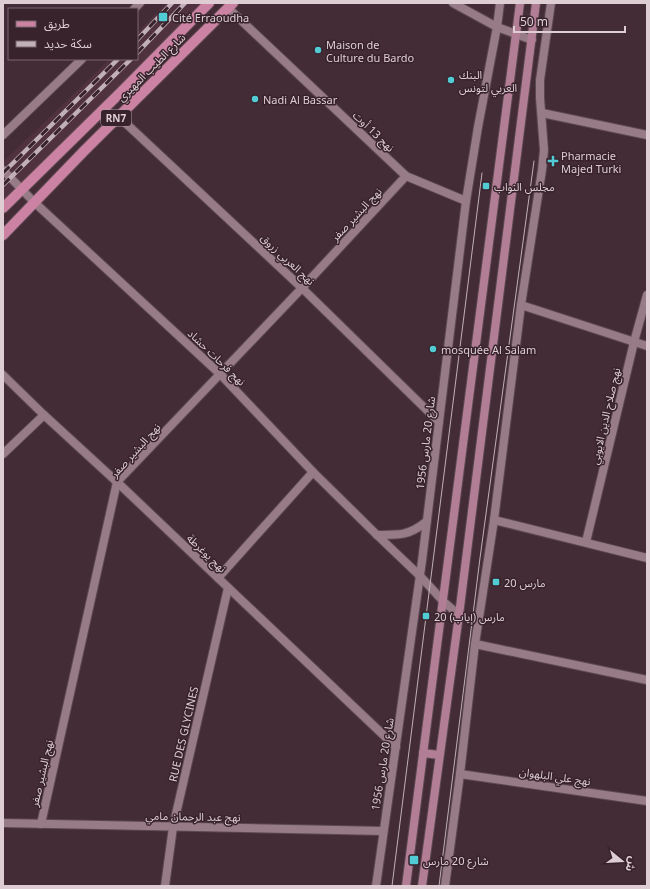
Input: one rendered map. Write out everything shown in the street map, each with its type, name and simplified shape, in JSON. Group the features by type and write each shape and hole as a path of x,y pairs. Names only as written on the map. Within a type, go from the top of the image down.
{"main road":[{"name":"شارع الطيب المهيري","path":"3,208 209,3"},
{"path":"406,886 444,602 520,3"},
{"path":"422,886 459,615 536,3"},
{"name":"شارع الطيب المهيري","path":"3,235 118,116 230,5"},
{"path":"423,753 439,756"}],"street":[{"path":"453,3 497,27 532,40"},
{"name":"شارع 20 مارس 1956","path":"376,886 420,576 466,201 476,135 497,27 500,3"},
{"path":"446,886 475,644 494,520 521,305 542,170 544,150 540,80 551,3"},
{"name":"نهج 13 أوت","path":"230,5 406,176 466,201"},
{"path":"3,135 81,60"},
{"path":"542,113 647,135"},
{"name":"نهج العربي زروق","path":"118,116 302,288 439,422"},
{"name":"نهج فرحات حشاد","path":"3,170 34,202 220,374 313,472 420,576 444,602 459,615"},
{"name":"نهج البشير صفر","path":"41,824 118,482 406,176"},
{"name":"نهج صلاح الدين الايوبي","path":"586,542 634,342 647,295"},
{"path":"521,305 647,346"},
{"name":"نهج يوغرطة","path":"3,375 44,415 118,482 396,747"},
{"path":"3,454 44,415"},
{"path":"218,578 313,472"},
{"path":"494,520 647,558"},
{"path":"377,535 401,535 415,530 426,522"},
{"name":"RUE DES GLYCINES","path":"165,886 173,827 228,588"},
{"path":"475,644 647,680"},
{"name":"نهج علي البلهوان","path":"460,774 647,801"},
{"name":"نهج عبد الرحمان مامي","path":"3,823 383,831"}],"shaded area":[{"path":"166,3 204,3 3,202 3,162 109,60 138,60 138,32"}],"tram line":[{"path":"439,886 480,558 534,161"},
{"path":"392,886 482,173"}],"railway":[{"path":"138,39 172,3"},
{"path":"138,52 185,3"},
{"path":"3,173 117,60"},
{"path":"3,185 130,60"}],"place":[{"name":"Cité Erraoudha","path":"163,17"},
{"name":"Maison de Culture du Bardo","path":"318,50"},
{"name":"البنك العربي لتونس","path":"451,80"},
{"name":"Nadi Al Bassar","path":"255,99"},
{"name":"Pharmacie Majed Turki","path":"553,161"},
{"name":"مجلس النواب","path":"486,186"},
{"name":"mosquée Al Salam","path":"433,349"},
{"name":"20 مارس","path":"496,582"},
{"name":"20 مارس (إياب)","path":"426,616"},
{"name":"شارع 20 مارس","path":"414,860"}]}
